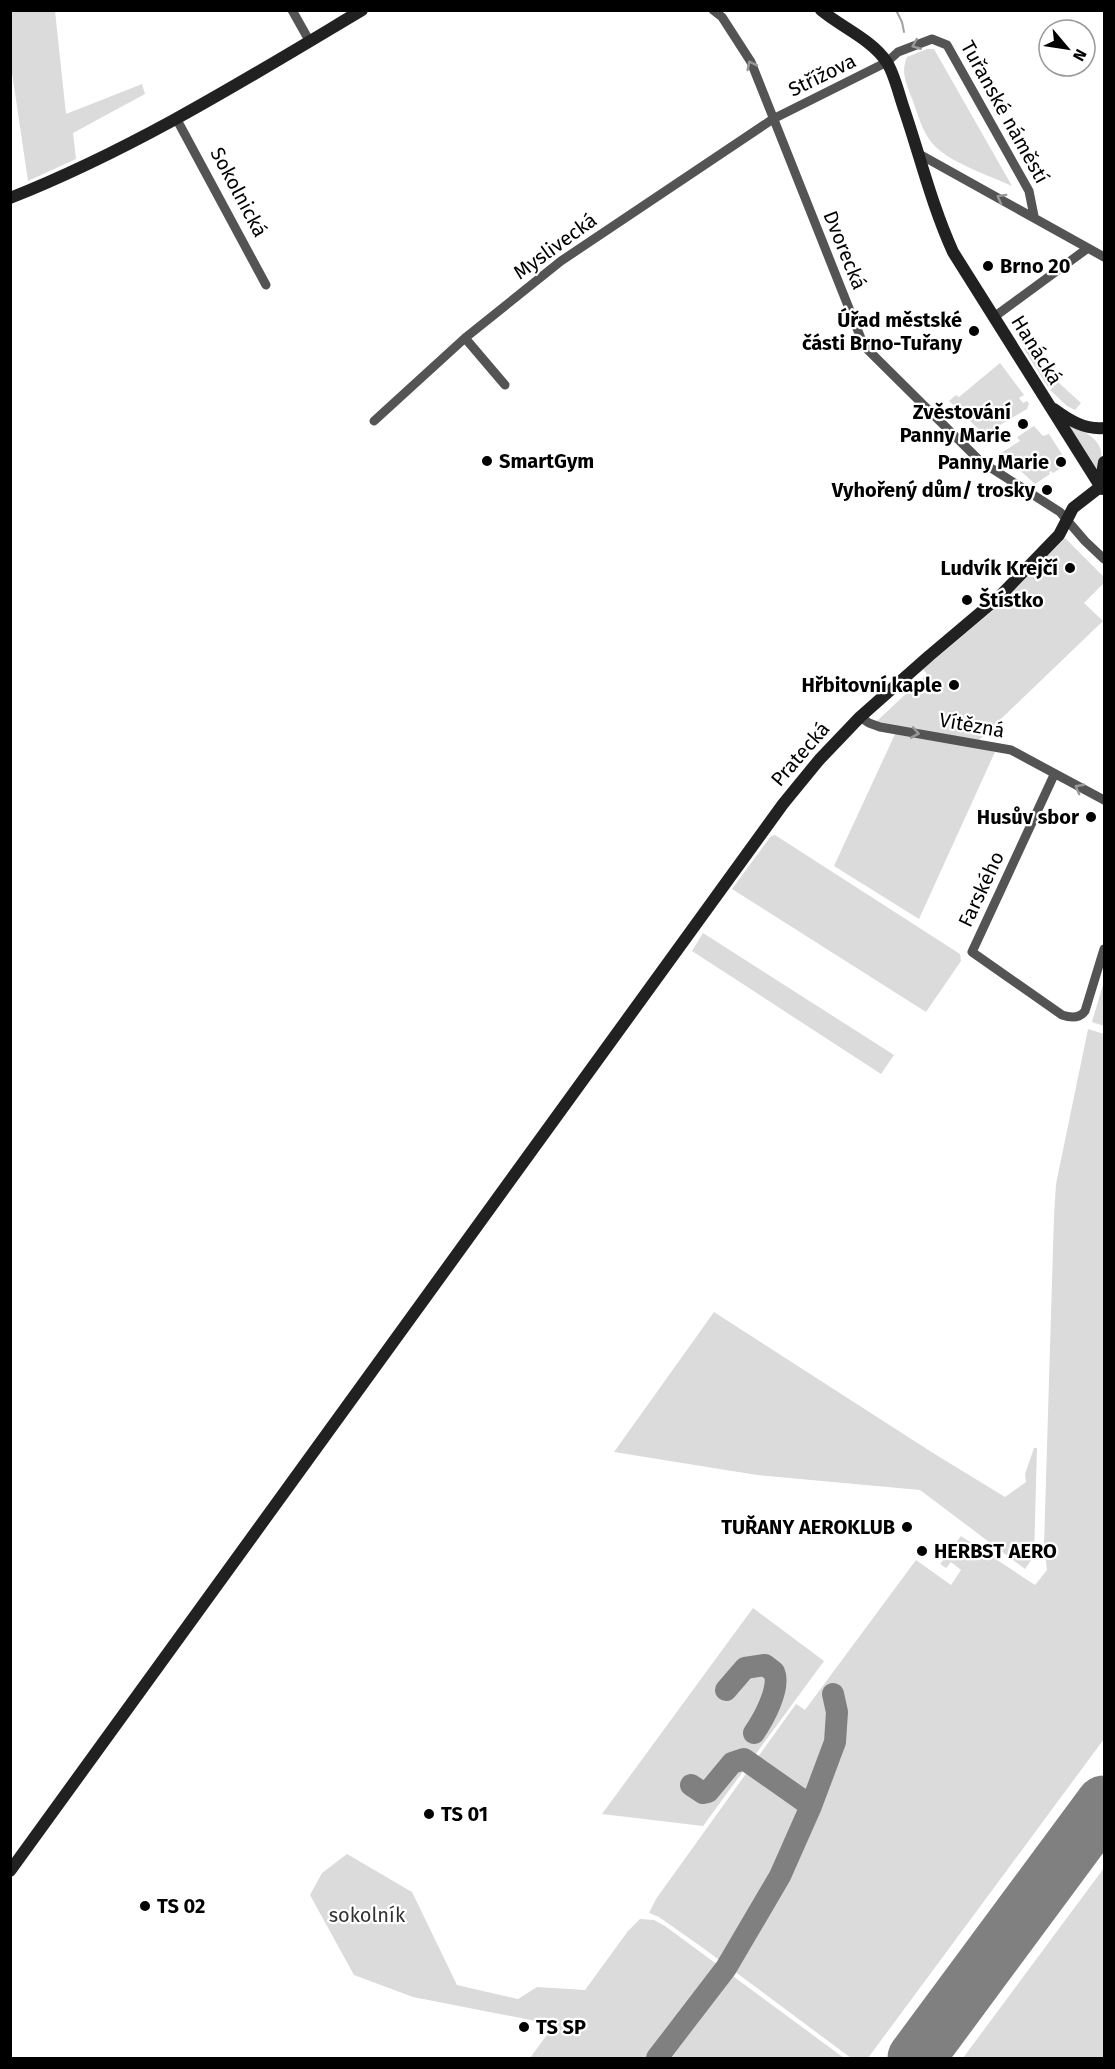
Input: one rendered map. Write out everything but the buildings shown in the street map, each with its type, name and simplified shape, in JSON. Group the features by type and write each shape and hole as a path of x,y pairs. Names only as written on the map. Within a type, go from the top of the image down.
{"main road":[{"path":"10,198 58,179 176,118 362,10"},
{"path":"821,10 836,23 874,47 888,62 940,222 953,252 994,316"},
{"name":"Hanácká","path":"994,316 1102,490"},
{"name":"Hanácká","path":"1048,405 1082,425 1104,429"},
{"path":"1102,490 1104,462"},
{"name":"Pratecká","path":"10,1871 783,804 819,760 860,717 1000,596 1059,535 1073,508 1102,490"}],"street":[{"path":"292,10 310,42"},
{"name":"Dvorecká","path":"712,10 722,17 751,62 864,346 980,461 1056,510 1104,559"},
{"name":"Tuřanské náměstí","path":"888,62 898,52 932,39 947,45 1029,191 1034,216"},
{"name":"Střížova","path":"773,119 888,62"},
{"name":"Sokolnická","path":"176,118 266,285"},
{"name":"Myslivecká","path":"374,421 465,338 561,261 773,119"},
{"name":"Tuřanské náměstí","path":"919,153 1104,257"},
{"path":"994,316 1088,248"},
{"path":"465,338 505,385"},
{"name":"Vítězná","path":"860,717 876,726 1011,750 1104,800"},
{"name":"Farského","path":"1054,775 972,952 1062,1015 1070,1017 1079,1016 1085,1011 1104,949"}],"green space":[{"path":"10,11 55,11 66,114 142,84 145,94 73,133 76,159 28,181 11,66"},
{"path":"927,49 934,49 1012,186 958,162 932,143 921,123 904,74 907,57"},
{"path":"1024,349 1056,380 1048,387"},
{"path":"1000,363 1024,395 1019,398 1023,403 1027,401 1029,404 1027,409 1000,425 1001,427 994,433 986,436 949,401 956,395 959,397"},
{"path":"1058,382 1081,403 1075,410 1067,406 1050,390"},
{"path":"1069,425 1091,436 1100,447 1101,462 1097,471 1094,470"},
{"path":"1034,426 1043,436 1049,434 1065,459 1060,457 1056,459 1056,465 1061,468 1053,473 1049,472 1050,474 1035,484 1001,453 1020,441 1017,437"},
{"path":"1065,538 1104,577 1104,583 1084,603 1103,621 978,741 879,724 877,721 927,674 923,669 1004,601"},
{"path":"896,732 995,752 919,919 834,866"},
{"path":"775,835 960,954 961,961 926,1012 732,889 771,836"},
{"path":"703,933 894,1055 881,1074 692,951"},
{"path":"1104,981 1104,1026 1092,1022"},
{"path":"1088,1029 1104,1034 1104,1739 868,2058 851,2058 703,1948 659,1917 649,1913 656,1899 796,1704 805,1710 916,1560 951,1585 961,1570 951,1562 946,1568 940,1564 961,1536 1035,1585 1047,1570 1044,1546 1056,1184"},
{"path":"714,1312 1005,1497 1026,1482 1025,1474 1034,1448 1037,1448 1034,1556 1025,1569 920,1490 757,1475 614,1452"},
{"path":"753,1608 824,1661 703,1826 602,1814"},
{"name":"sokolník","path":"347,1854 412,1892 457,1985 518,1999 537,1987 585,1990 628,1931 640,1919 654,1920 844,2058 530,2058 549,2032 546,2023 413,1997 354,1975 310,1895 322,1873"},
{"path":"1104,1868 1104,2058 963,2058"}],"waterway":[{"path":"896,10 904,32"}],"taxiway":[{"path":"726,1690 745,1668 765,1665 774,1672 776,1679 773,1695 754,1733"},
{"path":"657,2058 726,1968 780,1876 811,1806 835,1742 837,1712 833,1694"},
{"path":"691,1785 703,1793 708,1792 732,1763 744,1759 811,1806"},
{"path":"918,2058 951,2012"}],"runway":[{"path":"916,2058 1104,1804"}],"place":[{"name":"Brno 20","path":"988,266"},
{"name":"Úřad městské části Brno-Tuřany","path":"974,331"},
{"name":"Zvěstování Panny Marie","path":"1023,424"},
{"name":"SmartGym","path":"487,461"},
{"name":"Panny Marie","path":"1061,462"},
{"name":"Vyhořený dům/ trosky","path":"1047,490"},
{"name":"Ludvík Krejčí","path":"1070,568"},
{"name":"Štístko","path":"967,600"},
{"name":"Hřbitovní kaple","path":"954,685"},
{"name":"Husův sbor","path":"1091,817"},
{"name":"TUŘANY AEROKLUB","path":"907,1527"},
{"name":"HERBST AERO","path":"922,1551"},
{"name":"TS 01","path":"429,1814"},
{"name":"TS 02","path":"145,1906"},
{"name":"TS SP","path":"524,2027"}]}
